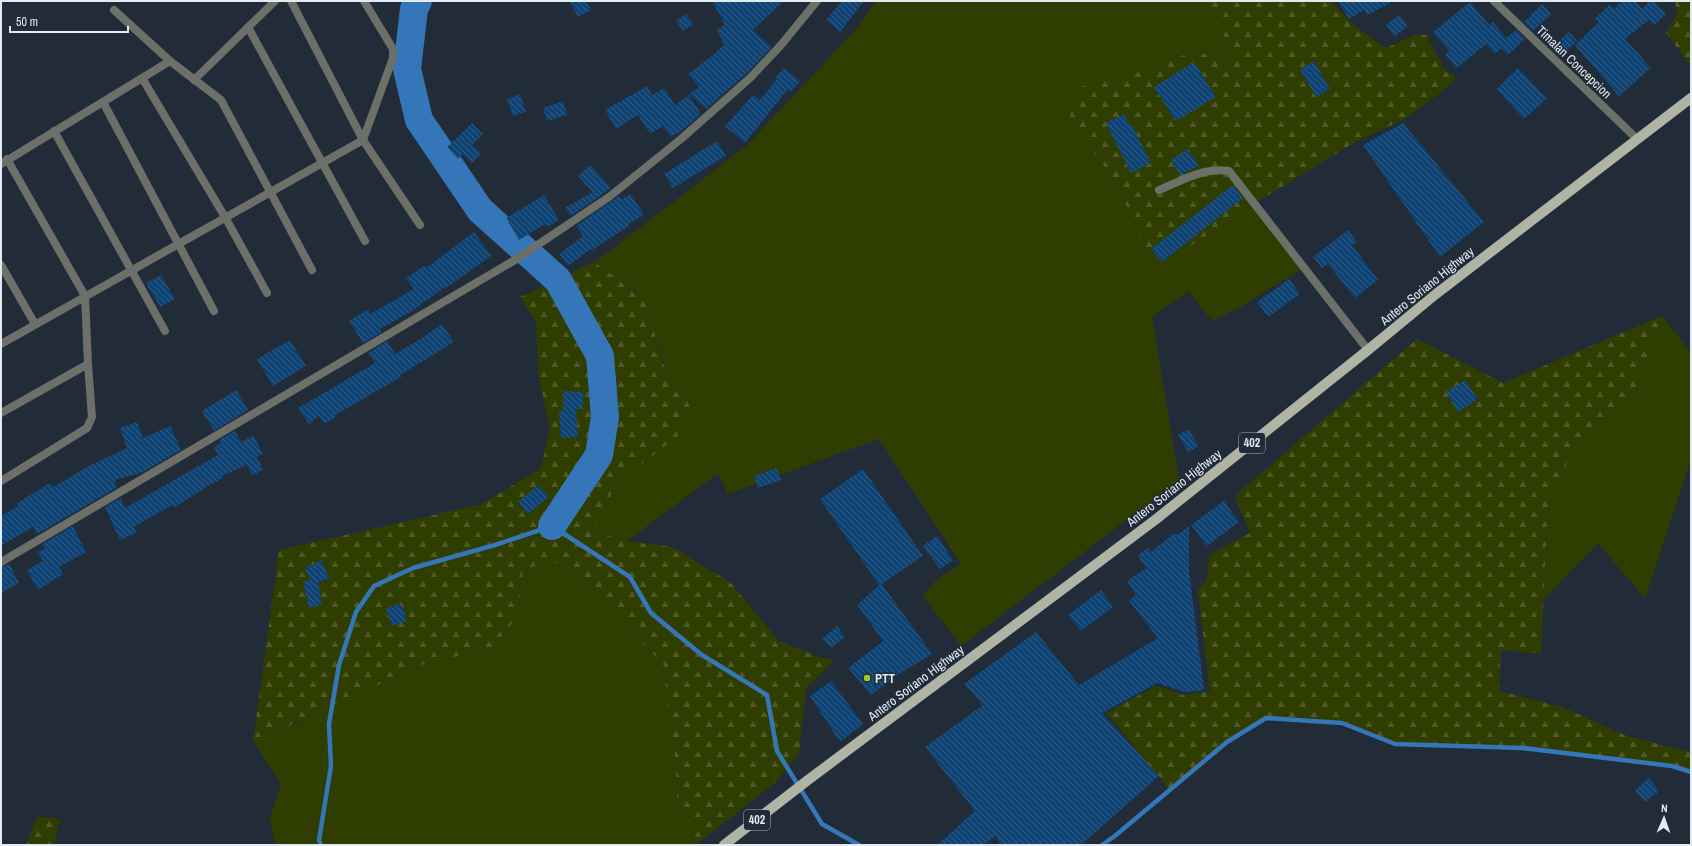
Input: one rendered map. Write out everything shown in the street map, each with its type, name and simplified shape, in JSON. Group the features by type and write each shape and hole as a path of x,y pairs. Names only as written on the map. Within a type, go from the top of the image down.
{"main road":[{"name":"Antero Soriano Highway","path":"724,845 808,780 916,701 1155,520 1436,294 1691,98"}],"street":[{"path":"194,80 274,1"},
{"path":"291,1 363,140 420,225"},
{"path":"1,344 363,140 393,58 392,49 364,1"},
{"path":"1,562 515,260 533,246 608,197 682,139 750,78 781,45 817,1"},
{"name":"Timalan Concepcion","path":"1494,1 1637,139"},
{"path":"114,10 170,61 221,100 312,270"},
{"path":"248,27 365,240"},
{"path":"1,481 87,428 92,417 85,296 4,162 170,61"},
{"path":"142,78 225,217 266,293"},
{"path":"103,102 214,311"},
{"path":"54,131 164,330"},
{"path":"1160,190 1204,172 1220,170 1228,171 1368,350"},
{"path":"1,265 35,324"},
{"path":"1,413 88,364"}],"green space":[{"path":"876,1 1204,1 1226,40 1234,68 1195,50 1163,64 1069,119 1114,180 1156,268 1254,204 1304,268 1242,306 1212,321 1188,291 1152,317 1179,480 961,646 923,596 936,580 961,564 879,439 728,494 718,473 627,541 594,532 616,484 691,401 673,380 659,352 650,311 635,290 594,263 746,146 859,26"},
{"path":"1204,1 1331,1 1351,23 1386,48 1414,35 1427,35 1444,70 1456,77 1447,88 1403,120 1355,142 1254,204 1156,269 1114,180 1069,119 1077,88 1163,64 1195,50 1234,68 1226,40"},
{"path":"1674,1 1691,1 1691,66 1666,33 1678,12"},
{"path":"594,262 632,289 644,302 651,315 657,348 662,360 673,378 691,401 678,436 616,484 594,532 627,541 672,547 730,582 779,641 819,657 835,660 806,688 799,754 776,782 698,843 677,797 675,755 667,714 665,667 589,585 553,562 523,569 518,616 492,648 424,664 253,742 279,550 482,504 541,468 550,428 538,373 536,322 520,297"},
{"path":"1662,316 1691,352 1691,460 1645,599 1598,543 1544,599 1548,508 1575,444 1634,395"},
{"path":"1662,316 1634,395 1575,444 1548,508 1541,654 1501,650 1499,691 1562,707 1627,736 1691,752 1691,772 1671,766 1523,748 1395,744 1342,723 1266,718 1227,742 1170,790 1106,713 1156,686 1182,695 1210,691 1198,590 1207,579 1209,555 1250,533 1235,496 1417,339 1503,383"},
{"path":"553,562 589,585 665,667 667,714 675,755 677,797 698,843 695,845 275,845 270,817 281,784 253,741 301,721 424,664 492,648 518,616 523,569"},
{"path":"37,817 60,819 54,845 26,845"}],"building":[{"path":"569,1 586,1 591,10 578,17"},
{"path":"712,1 784,1 753,30 772,47 746,74 706,109 689,94 699,87 688,74 724,45 721,41 723,40 716,31 725,24"},
{"path":"842,1 864,1 840,32 826,20"},
{"path":"1338,1 1394,1 1367,15 1364,10 1349,19"},
{"path":"1622,1 1635,1 1642,9 1650,1 1654,1 1666,14 1654,25 1649,20 1625,39 1651,68 1619,96 1575,45 1599,22 1595,19 1610,4 1614,9"},
{"path":"1470,2 1489,25 1493,22 1506,38 1516,30 1525,39 1508,55 1501,48 1495,54 1486,44 1457,68 1445,55 1449,51 1433,32"},
{"path":"1542,4 1551,14 1533,31 1524,22"},
{"path":"686,14 693,24 683,31 676,21"},
{"path":"1399,15 1408,26 1395,36 1386,25"},
{"path":"1569,32 1577,41 1560,57 1551,48"},
{"path":"1314,61 1330,89 1316,97 1300,69"},
{"path":"1194,62 1216,97 1176,121 1154,87"},
{"path":"784,68 800,81 791,92 788,89 745,143 725,126 753,95 760,100"},
{"path":"1518,68 1547,98 1524,119 1496,89"},
{"path":"647,86 652,95 664,88 675,105 689,95 701,114 679,133 678,132 671,137 663,126 650,134 638,115 616,129 605,110"},
{"path":"520,94 526,112 513,116 507,99"},
{"path":"563,101 567,115 547,121 543,108"},
{"path":"1124,114 1130,126 1132,125 1151,163 1131,173 1106,123"},
{"path":"472,123 483,134 472,145 481,154 472,163 463,154 458,159 447,147"},
{"path":"1403,123 1484,222 1440,257 1363,145"},
{"path":"717,141 726,156 673,188 664,174"},
{"path":"1188,149 1199,166 1180,175 1171,160"},
{"path":"590,165 611,188 571,216 565,208 593,192 578,176"},
{"path":"1233,185 1243,198 1162,262 1151,249"},
{"path":"630,194 644,214 628,225 629,226 592,250 591,249 568,266 559,254 583,236 576,226 619,196 622,200"},
{"path":"544,195 559,220 547,227 545,224 519,240 506,218"},
{"path":"1348,230 1357,242 1352,245 1378,280 1355,298 1328,264 1322,268 1313,257"},
{"path":"474,232 491,256 412,311 380,329 382,332 363,343 349,321 368,309 370,314 414,289 406,278 424,266 426,268"},
{"path":"161,275 175,299 160,307 146,283"},
{"path":"1289,279 1300,294 1268,317 1257,302"},
{"path":"442,324 454,342 400,375 401,377 335,415 336,417 324,424 319,416 309,424 298,408 375,363 368,353 387,341 395,354"},
{"path":"290,340 306,366 273,386 257,359"},
{"path":"1465,380 1478,399 1458,412 1446,392"},
{"path":"236,390 248,410 214,431 202,411"},
{"path":"563,391 583,392 583,409 576,409 578,437 561,438 559,411 563,411"},
{"path":"137,422 143,438 170,426 181,450 143,472 115,480 116,488 37,534 33,527 1,546 1,516 19,506 17,503 50,483 53,487 91,465 127,448 120,428"},
{"path":"1189,429 1198,446 1188,452 1178,435"},
{"path":"235,431 241,442 254,436 263,454 257,457 263,470 252,475 247,465 222,476 223,478 209,485 174,508 172,505 134,527 136,533 120,540 105,507 121,498 125,508 218,455 214,447 221,443 219,440"},
{"path":"777,468 781,480 758,488 754,476"},
{"path":"863,469 923,556 882,584 932,654 896,676 871,695 848,668 883,641 857,605 879,585 820,499"},
{"path":"539,485 549,497 528,514 518,502"},
{"path":"1224,501 1239,522 1207,546 1191,525"},
{"path":"73,526 86,552 59,567 63,574 38,590 27,570 43,561 38,552 45,549 42,544"},
{"path":"1189,526 1189,571 1204,690 1185,692 1157,683 1102,713 1159,776 1081,845 1001,845 995,836 984,845 937,845 975,811 925,747 983,705 964,684 1036,632 1079,685 1158,638 1129,601 1136,595 1127,581 1146,568 1138,555 1148,548 1151,552 1174,533 1177,535"},
{"path":"937,536 953,560 940,569 923,546"},
{"path":"321,560 329,578 318,583 322,605 309,608 303,582 310,580 305,568"},
{"path":"9,564 19,583 1,593 1,567"},
{"path":"1101,590 1113,607 1081,631 1068,615"},
{"path":"401,603 407,621 392,626 386,609"},
{"path":"837,626 845,637 831,648 822,639"},
{"path":"831,681 863,724 840,742 810,696"},
{"path":"1649,778 1659,791 1645,802 1635,790"}],"waterway":[{"path":"418,1 414,9 407,69 419,120 480,210 558,280 600,356 605,417 599,455 552,526"},
{"path":"321,845 319,840 331,766 329,724 339,665 356,612 374,586 413,568 495,545 552,526 630,577 651,613 702,655 767,695 777,751 822,824 859,845"},
{"path":"1102,845 1227,742 1266,718 1342,723 1395,744 1523,748 1672,766 1691,772"}],"place":[{"name":"PTT","path":"867,678"}]}
